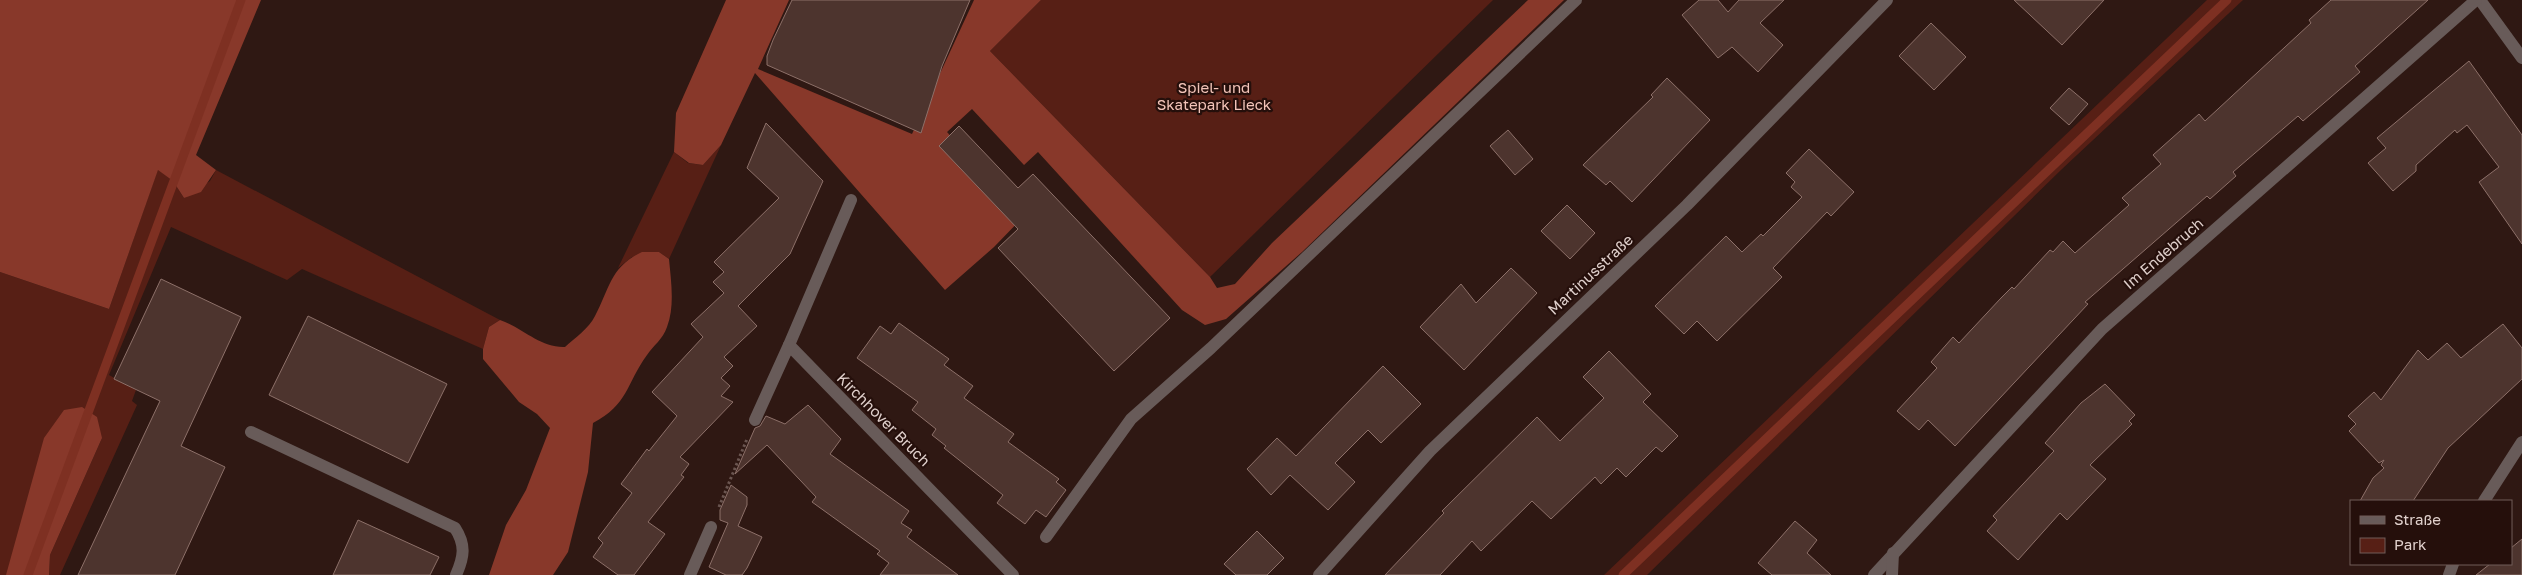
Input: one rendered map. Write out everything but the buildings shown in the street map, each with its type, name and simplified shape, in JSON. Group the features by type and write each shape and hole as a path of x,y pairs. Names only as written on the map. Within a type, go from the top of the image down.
{"street":[{"path":"1046,537 1131,418 1211,348 1576,0"},
{"name":"Martinusstraße","path":"1319,575 1430,451 1687,205 1887,0"},
{"name":"Im Endebruch","path":"1874,575 2102,328 2476,0"},
{"path":"2480,0 2522,58"},
{"path":"754,420 789,345 851,200"},
{"name":"Kirchhover Bruch","path":"789,345 1013,575"},
{"path":"251,432 455,528 463,545 463,555 456,575"},
{"path":"2485,500 2522,442"},
{"path":"690,575 711,527"},
{"path":"1892,575 1893,553"}],"path":[{"path":"711,527 754,420"}],"green space":[{"name":"Spiel- und Skatepark Lieck","path":"1041,0 1493,0 1210,277 990,51"},
{"path":"2207,0 2243,0 2062,169 1647,575 1604,575"},
{"path":"721,145 669,259 659,252 632,257 618,268 674,152 688,163 703,165"},
{"path":"158,169 173,181 184,198 210,181 216,170 500,320 489,327 483,349 302,269 287,280 171,227 109,375 136,390 132,401 137,405 60,575 49,575 50,555 102,438 6,575 0,575 0,272 109,309"}],"shaded area":[{"path":"0,0 261,0 196,155 216,170 201,192 184,198 173,181 158,170 109,309 0,272"},
{"path":"726,0 789,0 758,69 912,134 974,0 1041,0 990,51 1210,277 1217,288 1235,284 1272,243 1528,0 1564,0 1302,252 1226,319 1205,325 1182,310 1038,152 1024,165 972,109 947,132 1024,216 994,247 945,290 755,73 721,145 703,165 689,163 674,152 676,113"},
{"path":"642,252 659,252 669,259 672,293 671,311 663,335 649,352 620,401 605,416 593,423 588,472 568,552 553,575 489,575 506,525 526,490 550,428 537,414 519,402 483,359 483,349 489,327 500,320 540,341 565,347 589,325 617,271 623,264"},
{"path":"82,407 97,417 102,438 50,555 49,575 6,575 44,438 64,410"}],"waterway":[{"path":"28,575 241,0"},
{"path":"1623,575 2227,0"}]}
